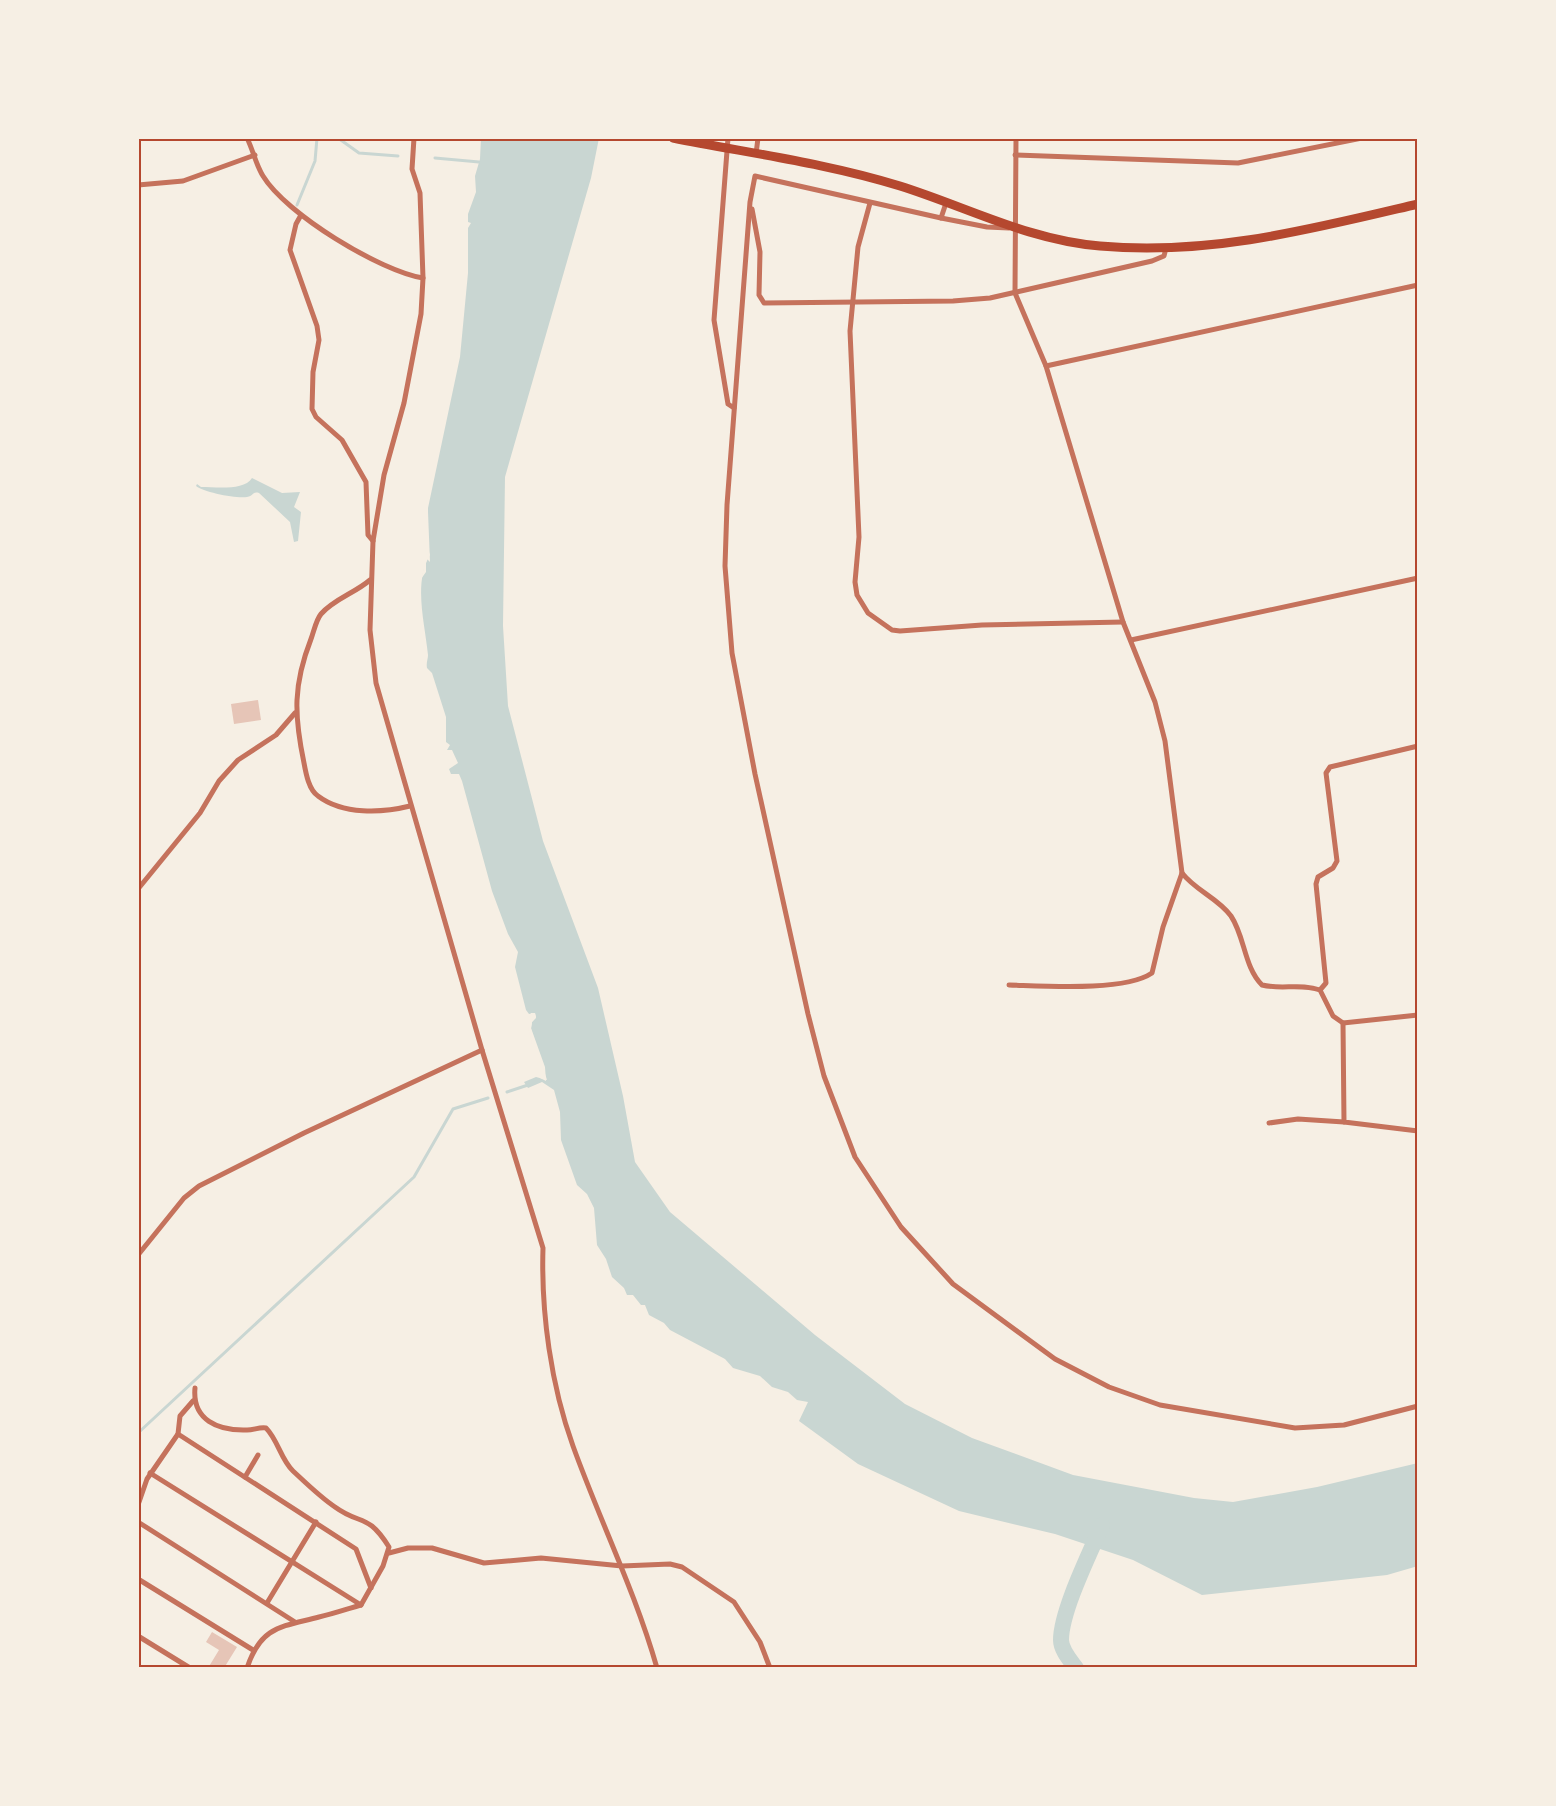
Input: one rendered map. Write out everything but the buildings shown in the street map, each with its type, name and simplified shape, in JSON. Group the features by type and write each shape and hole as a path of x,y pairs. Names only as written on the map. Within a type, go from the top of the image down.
{"highway":[{"path":"673,138 871,178 1014,228 1088,245 1166,248 1217,246 1271,238 1418,204"}],"street":[{"path":"247,138 263,176 301,215 364,255 408,275 423,278"},
{"path":"414,138 412,169 420,193 423,278 415,354 384,475 373,541 370,580 371,640 376,683 482,1050 543,1248 548,1331 560,1402 572,1444 645,1625 657,1668"},
{"path":"728,138 713,312 728,404 734,408"},
{"path":"752,153 758,138"},
{"path":"1009,985 1088,985 1143,979 1152,973 1163,927 1182,873 1165,741 1155,702 1123,622 1046,366 1015,293 1016,138"},
{"path":"1015,155 1238,163 1362,138"},
{"path":"138,185 183,182 216,172 255,155"},
{"path":"1014,228 987,227 941,218 755,176 750,202 734,408 725,566 732,653 743,715 788,927 824,1076 855,1157 901,1227 952,1284 1055,1359 1109,1387 1160,1405 1295,1428 1344,1425 1418,1406"},
{"path":"750,202 760,252 759,295 764,303 953,301 1015,293 1152,261 1164,256 1166,248"},
{"path":"870,203 858,247 852,302 850,361 859,537 855,582 860,602 868,613 892,630 900,631 982,625 1123,622"},
{"path":"941,218 946,203"},
{"path":"301,215 296,224 290,250 317,326 319,340 313,372 312,410 316,417 342,440 366,482 368,535 373,541"},
{"path":"1046,366 1418,285"},
{"path":"1131,640 1418,578"},
{"path":"370,580 357,592 331,605 320,615 297,680 295,713 308,779 315,795 332,804 363,810 385,812 410,806"},
{"path":"138,889 200,813 219,781 238,760 276,735 295,713"},
{"path":"1320,990 1326,983 1316,884 1318,877 1333,868 1337,861 1326,773 1330,767 1418,746"},
{"path":"1182,873 1189,883 1220,904 1232,918 1253,974 1262,985 1320,990"},
{"path":"1320,990 1333,1016 1343,1023 1418,1015"},
{"path":"1343,1023 1344,1122"},
{"path":"138,1255 184,1198 199,1186 304,1132 482,1050"},
{"path":"1269,1123 1298,1119 1418,1131"},
{"path":"138,1505 150,1473 178,1434 180,1416 193,1401 195,1388"},
{"path":"193,1401 203,1418 212,1423 229,1429 266,1428 272,1434 290,1468 336,1508 366,1520 377,1528 388,1546 389,1553 361,1605 295,1622 265,1635 254,1650 247,1668"},
{"path":"178,1434 356,1549 371,1588"},
{"path":"245,1477 258,1455"},
{"path":"150,1473 361,1605"},
{"path":"138,1522 295,1622"},
{"path":"267,1603 316,1522"},
{"path":"389,1553 408,1548 432,1548 484,1563 541,1558 622,1566 670,1564 693,1573 734,1602 760,1642 770,1668"},
{"path":"138,1579 254,1650"},
{"path":"138,1636 190,1668"}],"shaded area":[{"path":"481,138 599,138 591,178 505,477 503,626 508,706 543,841 598,988 623,1096 635,1162 670,1212 815,1335 905,1404 972,1438 1073,1475 1194,1498 1233,1502 1317,1487 1418,1463 1418,1566 1387,1575 1202,1595 1133,1560 1055,1534 959,1511 858,1464 799,1421 808,1402 797,1400 788,1392 772,1387 760,1376 733,1368 725,1359 670,1330 664,1323 649,1315 645,1305 641,1305 633,1295 627,1295 624,1288 612,1277 606,1259 597,1245 594,1208 587,1194 577,1185 561,1140 560,1112 554,1090 542,1082 528,1088 524,1082 536,1077 547,1080 531,1029 536,1017 535,1013 529,1014 526,1010 515,967 518,952 508,934 492,891 462,781 459,774 451,774 449,769 458,763 452,750 447,750 450,745 446,742 446,717 432,673 427,668 428,655 421,591 425,566 430,555 428,508 460,357 468,273 468,228 471,223 468,222 468,214 476,192 475,176 480,159"},
{"path":"252,478 282,493 300,492 294,507 301,512 298,541 294,542 290,522 259,493 247,497 236,497 213,493 196,486 197,484 201,487 236,487"}],"pier":[{"path":"428,512 430,562 427,559 426,572 421,579 427,555 425,550"},
{"path":"531,1013 535,1013 536,1018 531,1028 545,1067 546,1081 539,1075 543,1076 542,1067 532,1044 528,1027"}],"waterway":[{"path":"297,205 315,161 317,138"},
{"path":"338,138 359,153 398,156"},
{"path":"435,158 479,162"},
{"path":"507,1092 528,1085"},
{"path":"138,1433 414,1177 453,1109 488,1098"},
{"path":"1076,1668 1062,1647 1062,1628 1077,1582 1102,1525"}]}
